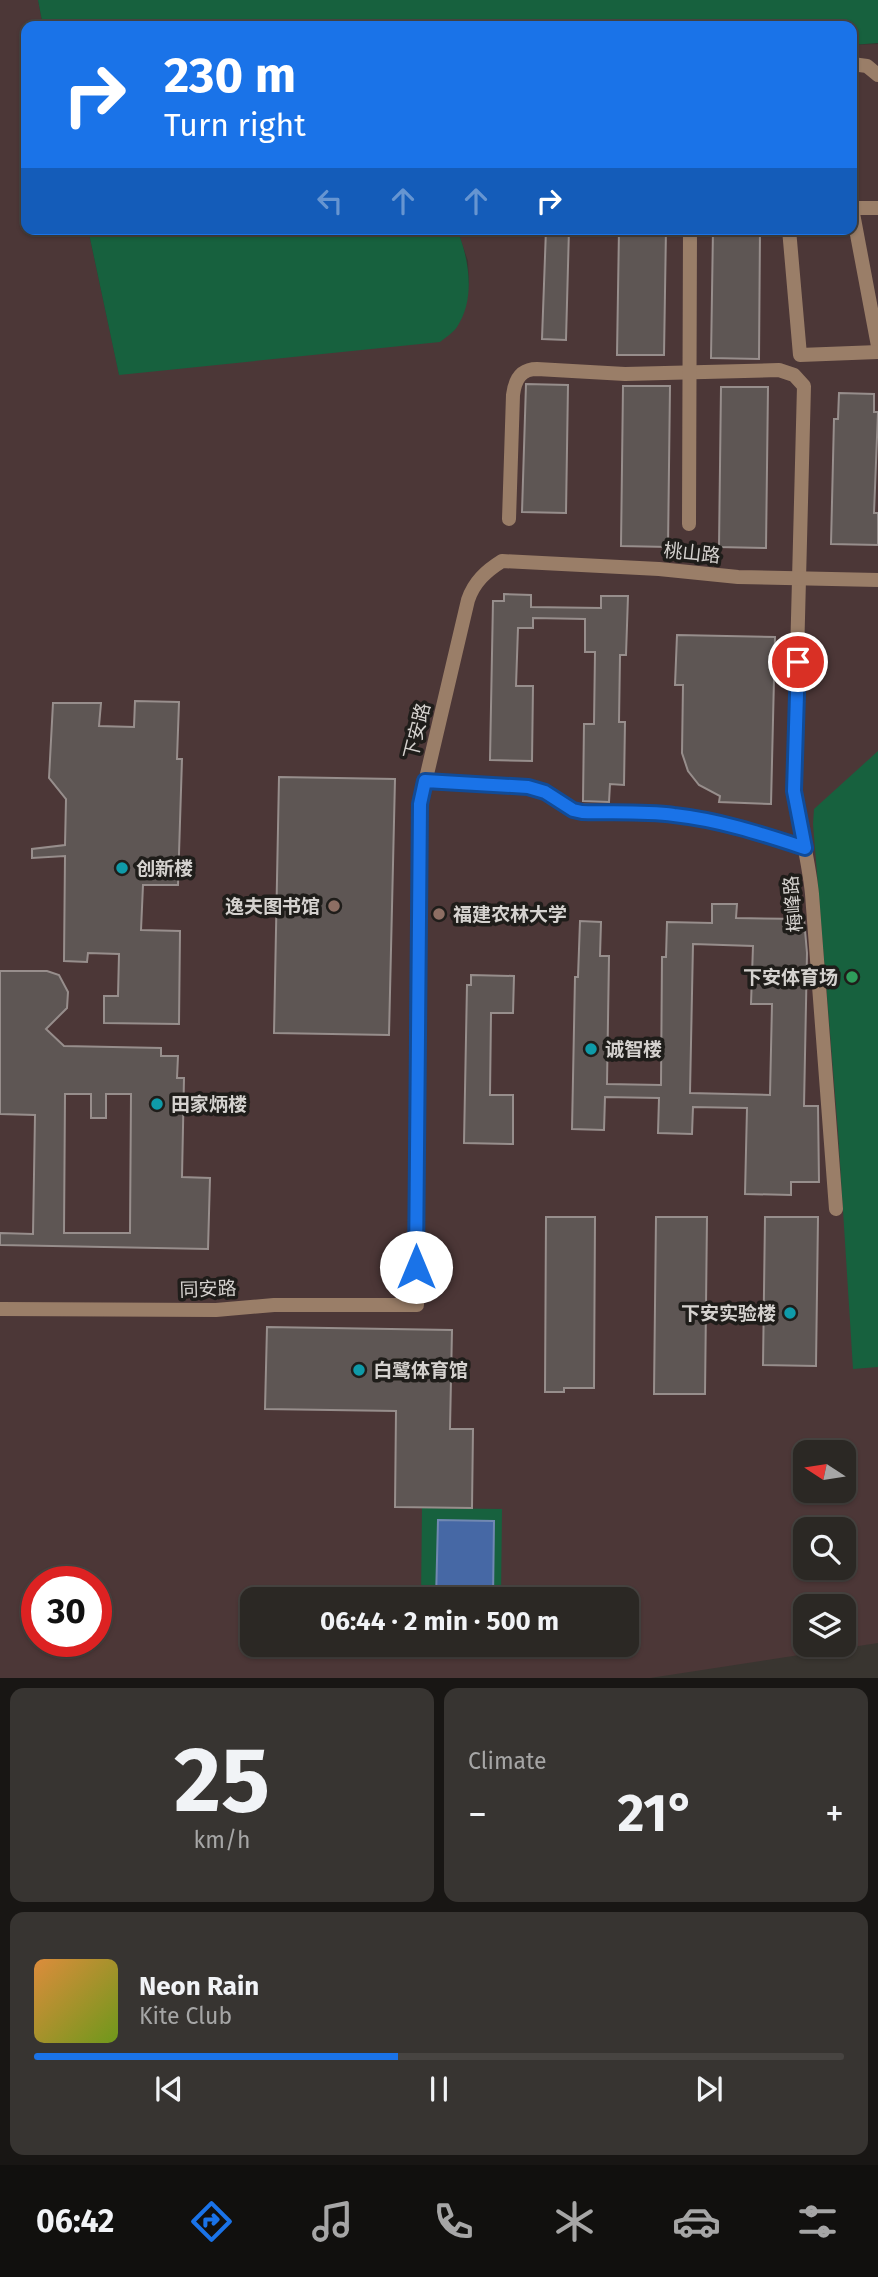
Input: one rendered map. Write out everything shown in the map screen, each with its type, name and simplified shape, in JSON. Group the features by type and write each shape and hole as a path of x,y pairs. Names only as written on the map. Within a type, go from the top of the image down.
{"street":[{"path":"857,65 867,66 878,75"},
{"path":"857,208 878,208"},
{"path":"689,524 691,235"},
{"path":"790,235 800,355 878,352"},
{"path":"857,235 878,346"},
{"path":"509,519 513,395 515,383 522,373 537,369 601,373 690,372"},
{"name":"梅峰路","path":"690,372 779,370 794,375 804,386 794,773 796,808 812,894 836,1209"},
{"name":"桃山路","path":"502,561 659,569 738,577 878,580"},
{"name":"下安路","path":"417,1305 420,804 471,590 482,576 502,561"},
{"path":"425,781 528,787 545,792 573,810 582,812 662,814 694,818 743,828 805,848"},
{"name":"同安路","path":"0,1309 216,1310 274,1305 417,1305"}],"shaded area":[{"name":"福建农林大学","path":"0,0 38,0 42,21 21,21 21,235 89,235 119,374 456,328 466,302 469,282 468,261 459,235 857,235 857,45 878,44 878,1643 856,1646 856,1594 793,1594 793,1656 650,1678 0,1678"}],"green space":[{"path":"38,0 878,0 878,43 857,45 857,21 42,21"},
{"path":"89,235 459,235 469,278 467,304 457,327 440,342 119,375"},
{"name":"下安体育场","path":"878,751 878,1367 853,1369 838,1131 813,824 814,809"},
{"path":"422,1508 502,1509 501,1587 421,1587"}],"water":[{"path":"438,1520 494,1521 493,1587 436,1587"}],"building":[{"path":"546,235 569,235 566,340 542,339"},
{"path":"619,235 666,235 664,355 617,355"},
{"path":"713,235 760,235 759,359 711,358"},
{"path":"526,384 568,385 566,513 522,512"},
{"path":"623,386 670,386 668,547 621,546"},
{"path":"721,387 768,387 766,548 719,547"},
{"path":"839,393 874,394 874,412 878,412 874,513 878,513 878,545 831,544 834,419 838,419"},
{"path":"504,594 531,595 531,607 601,608 601,596 628,596 626,655 620,655 619,722 625,722 624,785 610,784 609,802 583,801 584,724 594,724 595,652 585,652 585,619 533,618 533,628 518,628 516,686 533,686 532,761 490,760 493,601 504,601"},
{"path":"677,635 775,637 771,804 719,802 720,796 699,785 688,771 682,753 683,685 675,685"},
{"name":"创新楼","path":"135,701 179,702 177,759 182,759 178,885 143,885 141,930 180,931 179,1024 104,1023 104,996 118,996 119,954 88,953 87,962 64,961 65,856 32,858 32,849 65,845 66,799 49,778 53,703 101,703 99,726 134,727"},
{"name":"逸夫图书馆","path":"279,777 395,779 389,1035 274,1033"},
{"name":"诚智楼","path":"712,904 737,904 736,918 804,919 807,953 804,1106 818,1106 819,1182 791,1182 791,1195 745,1194 747,1108 693,1107 692,1134 658,1133 659,1098 605,1097 604,1130 572,1129 575,977 578,977 580,921 601,922 600,956 609,956 607,1084 661,1085 662,957 666,957 667,922 712,923","holes":["693,944 753,946 751,1004 772,1004 770,1095 690,1093"]},
{"name":"田家炳楼","path":"0,971 47,971 59,975 68,992 67,1008 46,1029 64,1046 161,1048 161,1056 178,1056 177,1078 184,1078 182,1177 210,1178 208,1249 0,1245 0,1233 33,1234 35,1115 0,1114","holes":["65,1094 91,1094 91,1118 106,1118 106,1094 131,1094 130,1233 64,1233"]},
{"path":"471,975 514,976 513,1013 491,1013 490,1095 513,1095 513,1144 464,1143 467,985 471,985"},
{"path":"546,1217 595,1217 594,1388 564,1388 564,1392 545,1392"},
{"path":"656,1217 707,1217 705,1394 654,1394"},
{"path":"765,1217 818,1217 816,1366 763,1365"},
{"name":"白鹭体育馆","path":"267,1327 452,1330 450,1429 473,1429 472,1508 395,1507 396,1411 265,1409"}],"place":[{"name":"创新楼","path":"122,868"},
{"name":"逸夫图书馆","path":"334,906"},
{"name":"福建农林大学","path":"439,914"},
{"name":"下安体育场","path":"852,977"},
{"name":"诚智楼","path":"591,1049"},
{"name":"田家炳楼","path":"157,1104"},
{"name":"下安实验楼","path":"790,1313"},
{"name":"白鹭体育馆","path":"359,1370"}],"route":[{"path":"416,1267 420,804 425,781 528,787 545,792 573,810 582,812 662,814 694,818 752,830 805,848 794,791 798,662"}]}
